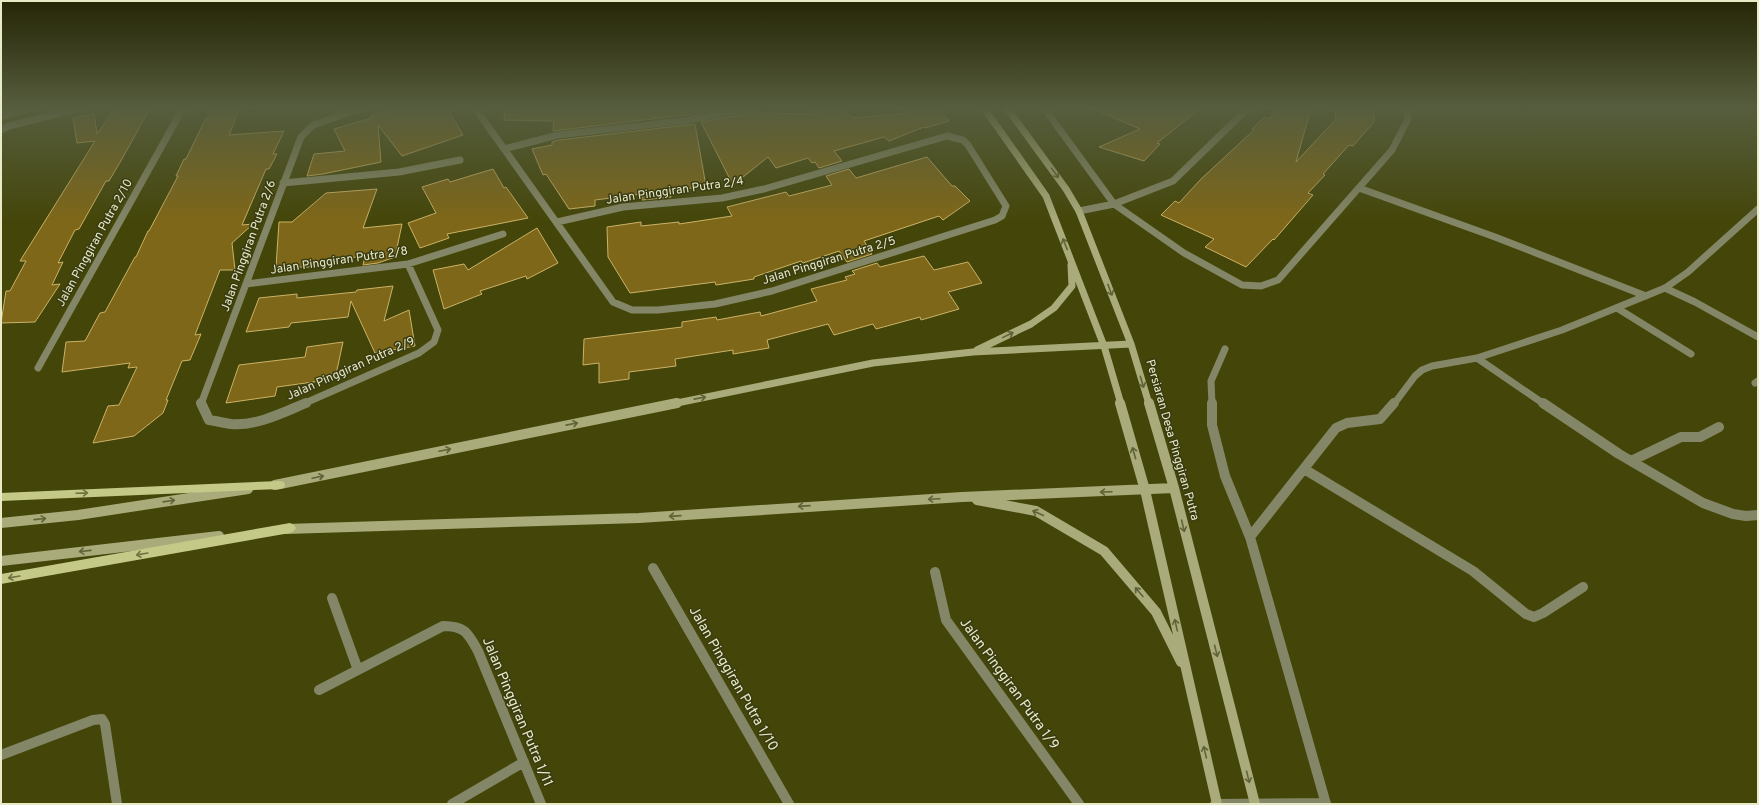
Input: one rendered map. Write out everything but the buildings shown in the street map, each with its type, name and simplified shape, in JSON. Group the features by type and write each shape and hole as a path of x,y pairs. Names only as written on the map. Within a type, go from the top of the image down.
{"main road":[{"path":"1010,146 1046,196 1071,257 1104,346 1145,490 1216,804"},
{"name":"Persiaran Desa Pinggiran Putra","path":"1034,146 1066,189 1079,211 1131,344 1174,488 1255,804"},
{"path":"973,352 1031,324 1054,308 1072,286 1071,257"},
{"path":"1,523 78,515 280,485 873,363 973,352 1131,344"},
{"path":"1,497 280,485"},
{"path":"1,561 290,528 639,518 962,497 1174,488"},
{"path":"962,497 1036,511 1104,552 1156,612 1187,673"},
{"path":"1,579 290,528"}],"street":[{"name":"Jalan Pinggiran Putra 2/10","path":"38,368 162,146"},
{"name":"Jalan Pinggiran Putra 2/6","path":"201,404 298,146"},
{"path":"502,146 557,222"},
{"path":"504,149 516,146"},
{"name":"Jalan Pinggiran Putra 2/4","path":"557,222 623,207 722,198 764,189 914,146"},
{"name":"Jalan Pinggiran Putra 2/4","path":"968,146 986,174"},
{"path":"1071,146 1114,204 1184,253 1242,285 1261,286 1278,280 1394,146"},
{"path":"1079,211 1114,204 1173,181 1209,146"},
{"path":"284,183 399,172 460,160"},
{"name":"Jalan Pinggiran Putra 2/5","path":"557,222 612,302 632,310 658,310 715,304 772,292 995,220 1002,216 1006,206 986,174"},
{"path":"1359,188 1495,237 1646,296"},
{"path":"1250,537 1340,425 1380,419 1422,370 1432,366 1477,358 1562,330 1665,288 1688,272 1758,209"},
{"name":"Jalan Pinggiran Putra 2/8","path":"246,284 408,264 503,234"},
{"name":"Jalan Pinggiran Putra 2/9","path":"201,404 209,420 231,424 256,422 283,413 419,353 434,342 438,330 408,264"},
{"path":"1665,288 1695,302 1758,337"},
{"path":"1618,308 1691,354"},
{"path":"1216,804 1326,803 1250,537 1225,476 1212,425 1211,381 1225,348"},
{"path":"1477,358 1631,461 1706,504 1719,509 1752,517 1758,515"},
{"path":"1631,461 1681,437 1700,437 1719,427"},
{"path":"1304,469 1473,572 1526,614 1534,617 1543,613 1583,588"},
{"name":"Jalan Pinggiran Putra 1/10","path":"653,568 789,804"},
{"name":"Jalan Pinggiran Putra 1/9","path":"935,572 946,620 1079,804"},
{"path":"319,690 358,670 332,598"},
{"name":"Jalan Pinggiran Putra 1/11","path":"358,670 443,626 457,625 466,630 478,652 542,804"},
{"path":"1,755 93,720 102,719 106,724 117,804"},
{"path":"452,804 524,762"}]}
